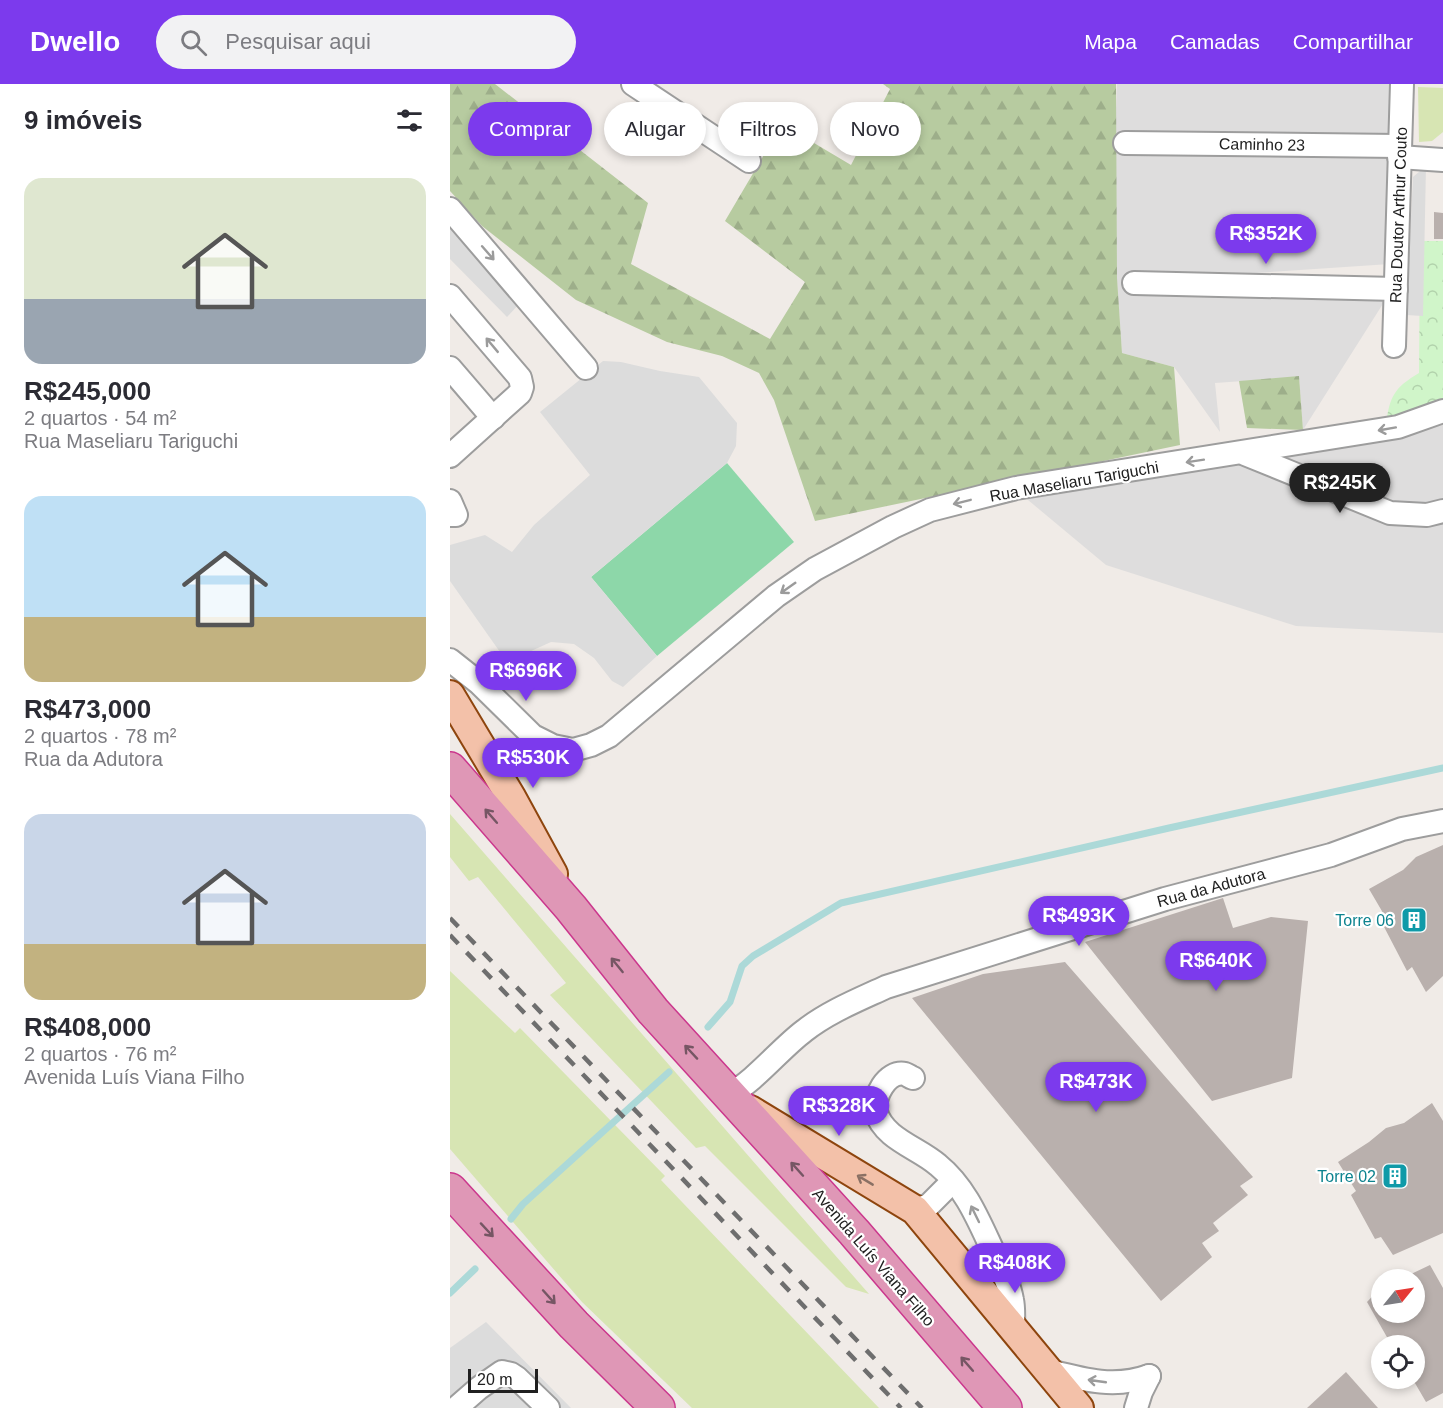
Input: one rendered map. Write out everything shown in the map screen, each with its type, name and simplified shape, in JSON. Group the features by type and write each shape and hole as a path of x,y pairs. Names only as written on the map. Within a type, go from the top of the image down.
{"highway":[{"name":"Avenida Luís Viana Filho","path":"450,769 571,908 653,1011 854,1232 1005,1408"},
{"path":"450,1190 574,1325 658,1408"},
{"path":"574,1325 638,1408"}],"main road":[{"name":"Avenida Luís Viana Filho","path":"450,695 511,797 571,908"},
{"name":"Avenida Luís Viana Filho","path":"736,1100 915,1210 1079,1408"}],"street":[{"path":"633,84 749,161"},
{"name":"Rua Doutor Arthur Couto","path":"1394,346 1402,84"},
{"name":"Caminho 23","path":"1125,142 1399,151 1443,160"},
{"path":"450,209 586,368"},
{"path":"1134,283 1396,289"},
{"path":"450,296 520,378 522,387 520,393 450,456"},
{"path":"450,368 493,418"},
{"name":"Rua Maseliaru Tariguchi","path":"450,660 478,683 533,736 553,746 573,750 609,736 776,596 815,569 930,510 1016,488 1398,427 1443,411"},
{"path":"1243,453 1389,513 1411,516 1443,511"},
{"name":"Rua da Adutora","path":"736,1100 751,1078 805,1029 848,1004 886,987 1165,899 1331,855 1402,829 1443,821"},
{"path":"913,1078 905,1074 897,1074 886,1082 877,1095 876,1113 884,1127 936,1163 969,1201 1006,1280 1012,1301 1013,1328"},
{"path":"915,1210 929,1205 953,1181"},
{"path":"1046,1370 1104,1383 1132,1382 1149,1376 1136,1408"},
{"path":"456,1408 502,1372 517,1378 540,1406"}],"shaded area":[{"path":"1117,84 1412,84 1413,135 1115,133"},
{"path":"1112,137 1409,140 1405,263 1196,277 1386,299 1303,430 1299,377 1215,383 1220,432 1174,367 1122,353"},
{"path":"1426,166 1423,316 1406,315 1413,177"},
{"path":"450,223 520,303 507,317 450,259"},
{"path":"603,361 621,362 699,377 737,423 736,446 727,463 591,577 657,656 623,687 612,681 594,658 574,644 551,642 507,662 450,581 450,545 485,535 512,552 534,525 590,475 540,412"},
{"path":"1443,425 1443,633 1296,626 1106,565 1022,495 1244,454"},
{"path":"486,1322 571,1408 450,1408 450,1348"}],"green space":[{"path":"450,84 495,84 518,102 468,102 468,156 588,156 648,203 631,264 770,339 805,282 725,221 763,156 818,156 818,145 830,153 830,156 836,156 851,165 856,156 921,156 921,102 883,102 890,89 883,84 1116,84 1117,278 1122,353 1174,367 1180,445 815,521 774,400 759,373 722,356 667,342 576,300 482,226 450,191"},
{"path":"1418,87 1443,88 1443,132 1432,141 1419,142"},
{"path":"1420,241 1443,241 1443,401 1386,424 1389,406 1395,394 1404,383 1419,373"},
{"path":"1299,376 1303,430 1247,428 1239,381"},
{"path":"727,463 794,542 657,656 591,577"},
{"path":"450,814 869,1294 846,1287 705,1146 696,1148 550,995 566,983 478,877 469,881 450,857"},
{"path":"450,971 515,1033 520,1028 665,1176 661,1180 879,1408 692,1408 582,1302 450,1149"}],"building":[{"path":"1434,212 1443,213 1443,239 1434,239"},
{"name":"Torre 06","path":"1443,845 1443,976 1426,992 1412,967 1407,971 1382,923 1386,918 1369,889 1403,870 1416,857"},
{"path":"1223,898 1233,928 1271,917 1308,921 1292,1078 1212,1101 1085,942"},
{"path":"1065,962 1253,1177 1240,1186 1248,1195 1213,1223 1219,1231 1202,1243 1212,1257 1161,1301 912,998 983,974"},
{"name":"Torre 02","path":"1432,1103 1443,1121 1443,1233 1393,1255 1381,1237 1375,1239 1351,1195 1356,1191 1338,1162 1386,1128 1404,1123"},
{"path":"1430,1265 1443,1288 1443,1393 1426,1402 1418,1389 1425,1389 1425,1335 1386,1335 1379,1323 1425,1323 1425,1269 1422,1269"},
{"path":"1371,1298 1371,1309 1367,1302"},
{"path":"1346,1372 1378,1408 1307,1408"}],"waterway":[{"path":"708,1027 730,1002 742,966 753,956 841,903 1443,768"},
{"path":"511,1219 523,1204 669,1072"},
{"path":"450,1293 475,1269"}],"railway":[{"path":"450,918 922,1408"},
{"path":"450,935 901,1408"}],"place":[{"name":"Torre 06","path":"1414,920"},
{"name":"Torre 02","path":"1395,1176"}]}
